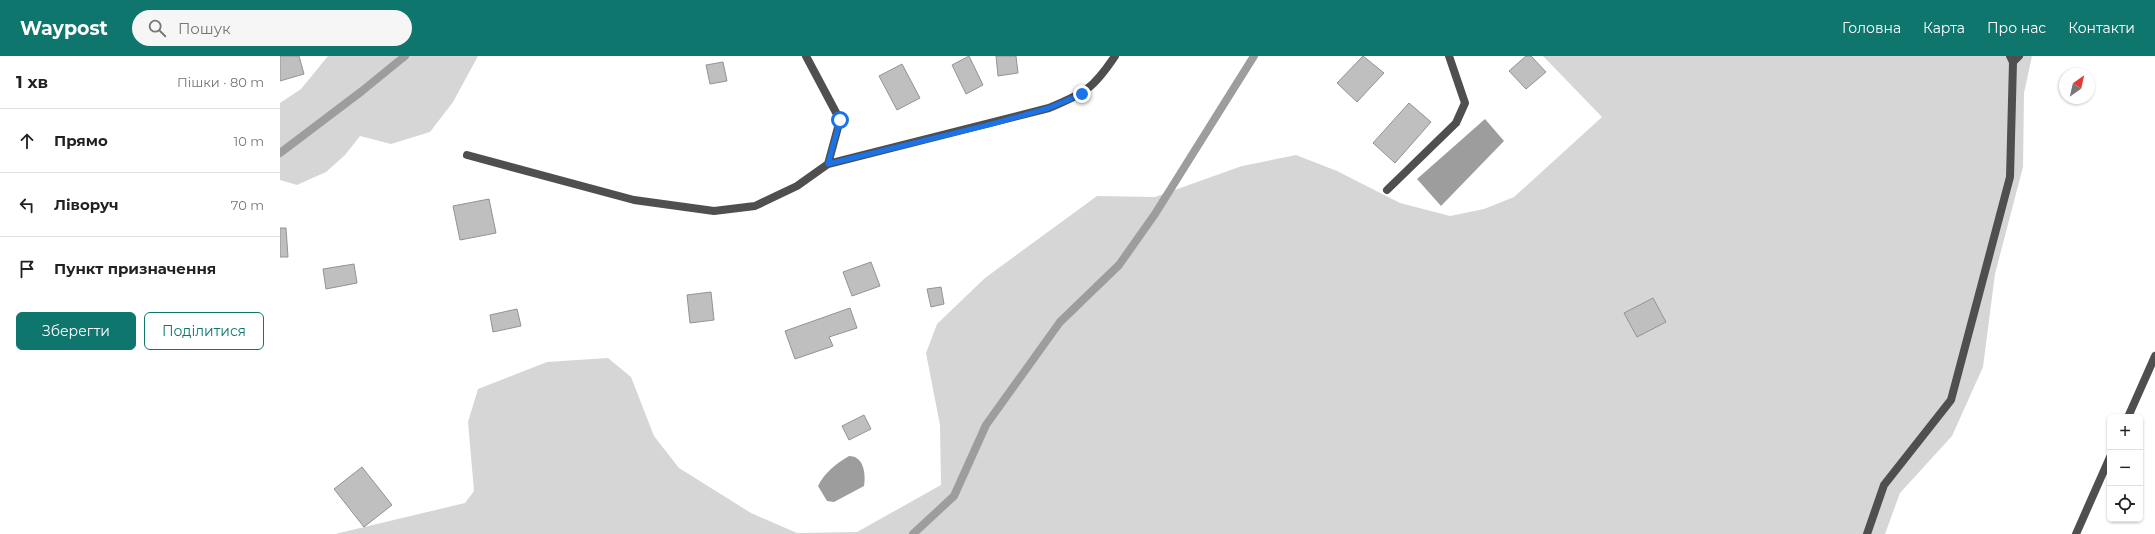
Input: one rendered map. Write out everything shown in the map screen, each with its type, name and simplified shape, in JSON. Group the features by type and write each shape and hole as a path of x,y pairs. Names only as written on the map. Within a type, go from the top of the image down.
{"street":[{"path":"806,56 818,75 840,120 828,164"},
{"path":"467,155 634,200 714,211 755,206 797,186 828,164 1049,108 1082,94 1101,77 1115,56"},
{"path":"1387,190 1456,123 1465,103 1449,56"},
{"path":"1867,534 1884,486 1951,400 2010,177 2012,59 2019,56"},
{"path":"2129,414 2155,356"},
{"path":"2076,534 2107,464"}],"shaded area":[{"path":"328,56 478,56 453,102 430,132 391,144 360,136 345,155 326,172 297,185 280,180 280,103 301,89"},
{"path":"1543,56 2032,56 2024,93 2023,167 1995,274 1983,367 1952,436 1900,493 1885,534 335,534 465,503 474,491 468,422 478,389 547,362 608,358 631,377 654,436 679,468 751,513 797,533 857,532 941,485 940,425 926,353 937,324 985,278 1097,196 1155,197 1242,166 1296,155 1337,171 1400,203 1450,216 1484,209 1514,197 1602,117"},
{"path":"1485,119 1504,141 1441,206 1417,179"},
{"path":"849,456 858,459 863,466 865,476 864,486 834,502 827,501 818,486 831,469"}],"building":[{"path":"280,56 299,56 304,74 280,81"},
{"path":"969,56 983,85 966,94 952,65"},
{"path":"996,56 1016,56 1018,73 998,76"},
{"path":"1363,56 1384,73 1357,102 1337,83"},
{"path":"1526,56 1531,56 1546,72 1526,89 1509,71"},
{"path":"723,62 727,81 710,84 706,65"},
{"path":"902,64 920,98 897,110 879,76"},
{"path":"1409,103 1431,122 1395,163 1373,143"},
{"path":"489,199 496,233 460,240 453,206"},
{"path":"280,228 286,228 288,257 280,257"},
{"path":"871,262 880,286 852,296 843,272"},
{"path":"354,264 357,283 326,289 323,269"},
{"path":"941,287 944,304 931,307 927,289"},
{"path":"711,292 714,320 690,323 687,295"},
{"path":"1653,298 1666,322 1637,337 1624,313"},
{"path":"850,308 857,328 829,337 833,346 795,359 785,331"},
{"path":"517,309 521,326 493,332 490,315"},
{"path":"864,415 871,429 849,440 842,426"},
{"path":"362,467 392,505 364,527 334,489"}],"waterway":[{"path":"280,153 362,91 405,56"},
{"path":"913,534 954,496 986,425 1060,322 1119,265 1155,214 1254,56"}],"route":[{"path":"840,120 828,164 908,143 992,124 1049,108 1082,94"}]}
